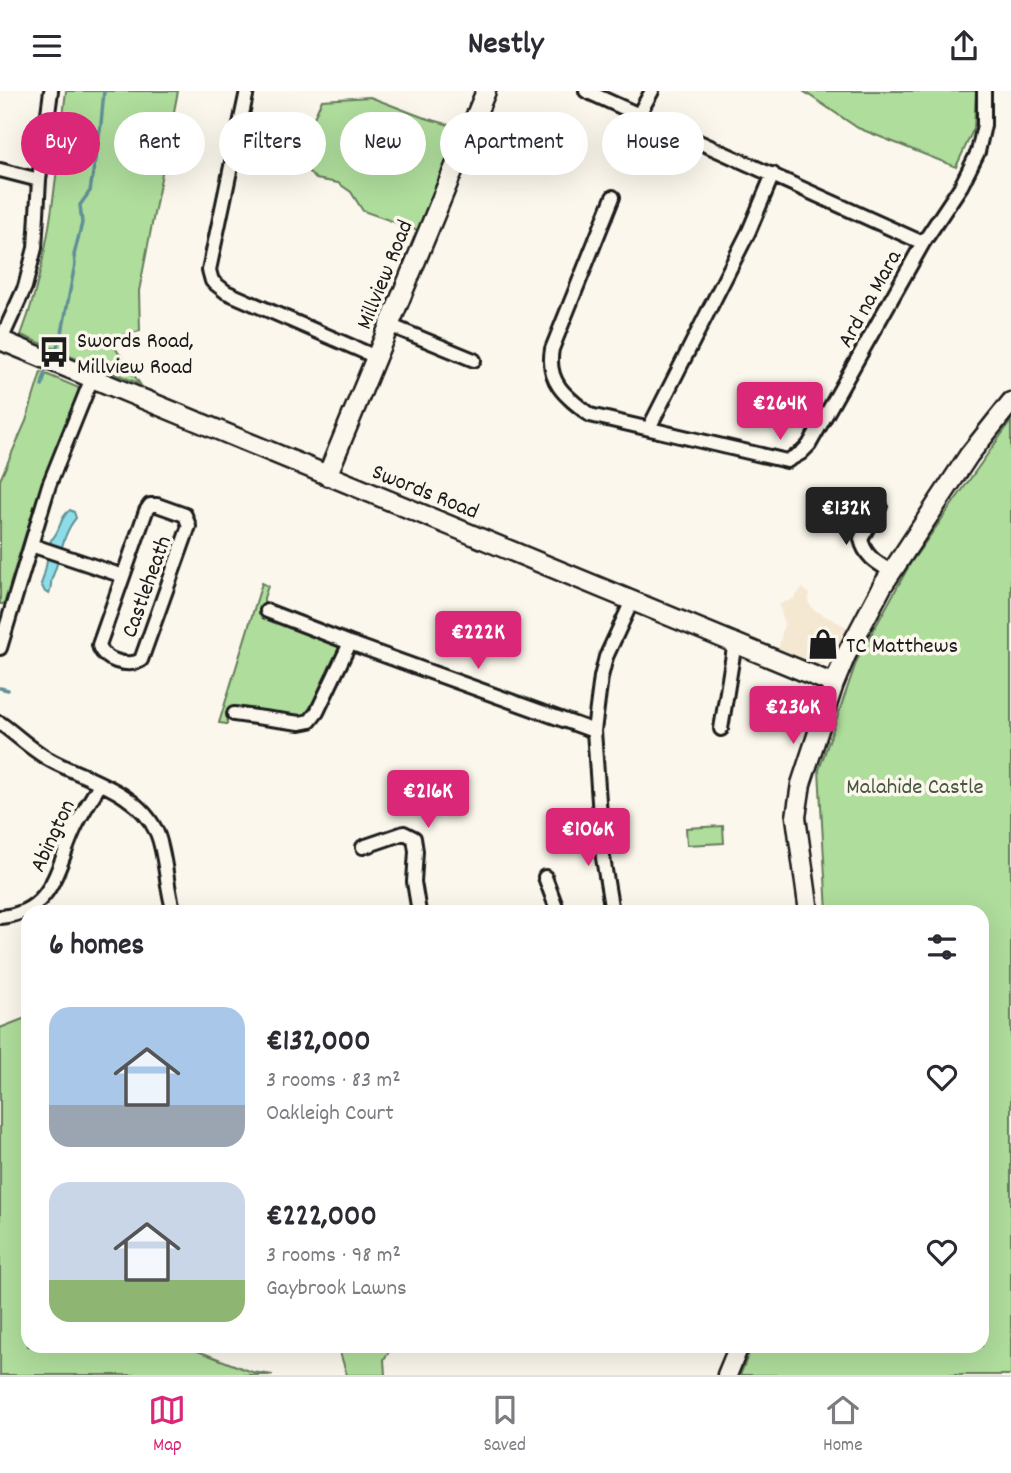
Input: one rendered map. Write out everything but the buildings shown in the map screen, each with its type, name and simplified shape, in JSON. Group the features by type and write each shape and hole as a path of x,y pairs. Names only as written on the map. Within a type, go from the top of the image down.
{"main road":[{"name":"Millview Road","path":"327,476 486,91"},
{"name":"Swords Road","path":"0,340 834,684"},
{"path":"808,905 796,817 801,784 834,684 846,655 892,572 969,456 1011,402"},
{"path":"727,1375 736,1353"}],"street":[{"path":"0,340 31,269 35,248 38,180 51,91"},
{"path":"247,91 210,262 212,281 226,292 376,357"},
{"name":"Ard na Mara","path":"586,91 634,112"},
{"path":"640,112 652,91"},
{"name":"Ard na Mara","path":"613,197 552,349 552,376 568,398 590,415 787,461 801,453 816,434 923,243 961,186 978,152 984,125 984,91"},
{"name":"Ard na Mara","path":"704,143 923,243"},
{"path":"0,170 38,180"},
{"path":"649,428 749,231 773,174"},
{"path":"389,325 474,360"},
{"path":"0,648 49,485 92,377"},
{"name":"Castleheath","path":"150,505 185,515 189,526 141,660 135,664 105,656 99,645 123,576 150,505"},
{"path":"880,506 861,539 869,558 892,572"},
{"name":"Castleheath","path":"31,545 123,576"},
{"path":"611,905 603,858 594,731 606,657 632,601"},
{"path":"267,611 594,731"},
{"path":"721,729 735,642"},
{"path":"234,714 300,723 310,721 317,712 350,643"},
{"name":"Abington","path":"0,723 49,760 100,784 135,805 153,825 160,842 173,905"},
{"name":"Abington","path":"34,905 53,883 73,832 100,784"},
{"path":"363,847 404,833 414,838 414,883 418,905"},
{"path":"545,877 555,905"},
{"name":"Abington","path":"0,917 21,913"}],"shaded area":[{"path":"802,588 810,594 808,602 814,610 849,628 835,657 812,667 777,657 784,623 779,604 793,599"}],"green space":[{"path":"66,91 178,91 174,112 114,112 114,175 162,175 139,291 140,331 109,339 140,384 21,335 46,245 56,175 100,175 100,112 64,112"},
{"path":"803,91 976,91 974,128 956,167 858,128"},
{"path":"370,97 409,112 340,112 340,175 426,175 426,118 440,122 440,175 444,175 420,231 363,211 351,192 338,183 316,179 312,175 326,175 326,112 316,112 322,100"},
{"path":"41,372 79,388 78,394 29,523 4,604 0,604 0,480 26,421"},
{"name":"Malahide Castle","path":"1011,421 1011,1375 740,1375 749,1353 989,1353 989,905 827,905 819,770 857,660 910,564"},
{"path":"262,583 268,586 264,598 264,613 343,644 311,713 304,718 230,710 227,724 219,723"},
{"path":"723,826 724,843 687,845 686,828"},
{"path":"21,1020 21,1353 203,1353 252,1372 273,1375 0,1375 0,1028"},
{"path":"340,1353 388,1353 384,1359 385,1375 347,1375"}],"water":[{"path":"70,510 76,518 64,539 49,594 41,584 51,540"}],"waterway":[{"path":"56,349 62,333 75,264 74,255 82,223 80,205 90,191 104,91"},
{"path":"42,386 45,374"},
{"path":"0,688 8,690"}],"place":[{"name":"Swords Road, Millview Road","path":"54,352"},
{"name":"TC Matthews","path":"823,644"}]}
